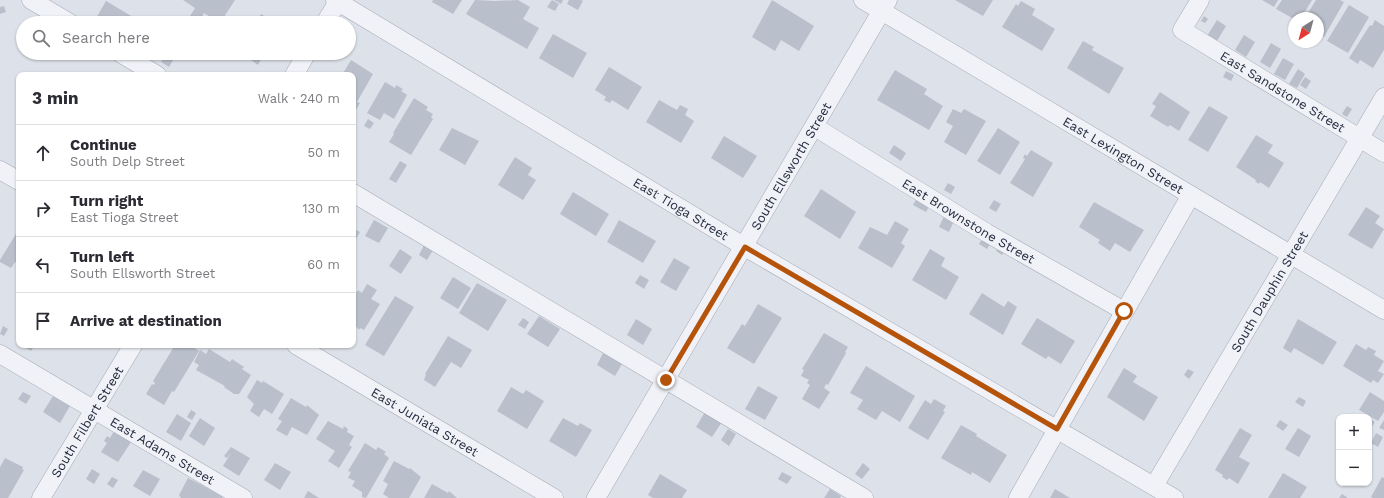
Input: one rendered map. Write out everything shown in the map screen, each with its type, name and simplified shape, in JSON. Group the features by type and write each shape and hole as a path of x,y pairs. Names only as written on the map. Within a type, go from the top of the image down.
{"street":[{"path":"31,0 58,16"},
{"path":"329,16 337,0"},
{"name":"East Tioga Street","path":"337,0 745,247 1174,498"},
{"name":"East Lexington Street","path":"863,0 885,5 1191,195 1384,310"},
{"name":"East Sandstone Street","path":"1200,0 1182,30 1384,154"},
{"name":"South Ellsworth Street","path":"596,498 745,247 885,5"},
{"path":"132,60 152,72"},
{"path":"296,72 303,60"},
{"name":"South Dauphin Street","path":"1154,486 1384,97"},
{"name":"East Brownstone Street","path":"815,127 987,233 1124,311"},
{"path":"0,170 16,179"},
{"path":"356,195 864,498"},
{"path":"1018,498 1191,195"},
{"name":"South Filbert Street","path":"41,498 131,348"},
{"name":"East Juniata Street","path":"301,348 554,498"},
{"name":"East Adams Street","path":"0,354 243,498"}],"building":[{"path":"183,0 235,0 225,16 209,16 204,13 202,16 190,16 195,8"},
{"path":"433,0 462,0 453,14 432,2"},
{"path":"475,0 518,0 530,7 523,19 539,28 527,49 466,14"},
{"path":"552,0 559,4 555,11 547,7"},
{"path":"554,0 563,0 561,4"},
{"path":"569,0 583,1 578,10 567,4"},
{"path":"772,0 814,26 799,51 781,40 775,51 752,37"},
{"path":"955,0 993,0 983,16"},
{"path":"1262,0 1278,0 1274,7"},
{"path":"1282,0 1312,0 1305,12 1288,12 1288,16 1276,9"},
{"path":"1316,0 1340,0 1344,2 1324,37 1324,12 1309,12"},
{"path":"106,1 131,16 97,16"},
{"path":"1021,1 1035,9 1032,15 1055,29 1042,51 1002,27 1016,4 1018,6"},
{"path":"1349,5 1369,17 1348,53 1327,41"},
{"path":"4,6 6,12 0,14 0,7"},
{"path":"1204,16 1208,19 1205,23 1201,21"},
{"path":"1217,20 1226,26 1217,41 1207,36"},
{"path":"1375,20 1384,26 1384,50 1373,68 1360,60 1358,64 1349,58 1370,25 1372,26"},
{"path":"553,34 587,53 573,78 539,58"},
{"path":"1244,35 1255,42 1246,57 1235,50"},
{"path":"1083,41 1094,47 1092,50 1124,68 1109,94 1067,68"},
{"path":"1271,43 1281,49 1270,68 1260,62"},
{"path":"1283,58 1294,64 1285,80 1274,74"},
{"path":"162,60 173,60 169,67 161,62"},
{"path":"251,60 260,60 258,65"},
{"path":"351,60 373,74 357,102 360,103 356,110 356,72 344,72"},
{"path":"609,67 642,87 628,110 612,100 610,103 604,100 606,97 595,90"},
{"path":"1298,69 1305,74 1297,88 1289,84"},
{"path":"895,70 927,89 924,94 943,106 929,130 877,100"},
{"path":"1226,71 1234,75 1231,81 1223,77"},
{"path":"1305,77 1311,81 1306,89 1300,85"},
{"path":"385,82 395,88 396,85 403,89 401,91 407,95 394,119 384,113 380,120 367,113"},
{"path":"1160,92 1190,112 1179,131 1170,125 1168,127 1150,116 1156,106 1152,104"},
{"path":"414,98 428,107 426,110 433,114 431,117 433,119 411,155 389,142"},
{"path":"659,100 677,110 680,105 688,109 685,115 694,121 681,143 646,122"},
{"path":"1209,106 1228,117 1208,152 1188,140"},
{"path":"1347,106 1352,109 1347,117 1342,114"},
{"path":"953,109 961,113 964,109 986,121 966,155 944,142 953,126 946,122"},
{"path":"368,119 374,123 370,129 364,126"},
{"path":"452,128 479,141 465,165 439,150"},
{"path":"998,128 1020,142 1000,175 977,161"},
{"path":"1256,135 1273,145 1268,153 1284,163 1269,188 1260,182 1259,184 1255,181 1256,180 1236,167"},
{"path":"724,136 757,156 743,178 711,158"},
{"path":"894,145 906,153 901,161 889,153"},
{"path":"1031,150 1053,163 1033,197 1010,183 1025,159 1023,158 1025,154 1027,156"},
{"path":"515,157 532,168 528,175 536,180 523,200 498,185"},
{"path":"400,161 407,165 396,183 389,179"},
{"path":"948,183 955,187 951,194 944,190"},
{"path":"821,189 856,212 840,239 804,216"},
{"path":"573,192 609,214 596,236 560,214"},
{"path":"917,198 930,205 926,212 913,205"},
{"path":"994,200 1001,204 996,212 989,208"},
{"path":"1094,202 1144,230 1130,252 1115,243 1110,251 1098,243 1100,240 1079,227"},
{"path":"1366,207 1380,216 1375,223 1384,229 1372,249 1348,235"},
{"path":"944,216 954,221 949,232 939,227"},
{"path":"374,220 388,228 379,243 365,236"},
{"path":"619,220 656,241 643,263 607,242"},
{"path":"895,221 909,229 901,243 905,246 892,268 858,248 870,227 887,235"},
{"path":"356,230 360,232 356,239"},
{"path":"16,234 16,262 11,268 0,262"},
{"path":"982,239 990,244 987,249 979,244"},
{"path":"424,245 433,250 427,260 419,255"},
{"path":"999,247 1005,251 1002,255 996,251"},
{"path":"400,249 412,257 401,274 389,266"},
{"path":"930,249 945,258 941,266 959,277 946,300 912,280"},
{"path":"674,258 690,267 676,291 660,282"},
{"path":"640,275 649,280 644,289 635,283"},
{"path":"453,277 471,288 458,309 440,298"},
{"path":"477,283 507,300 488,331 459,313"},
{"path":"367,284 377,290 371,299 380,304 364,330 360,328 359,330 356,326 356,293 358,290 362,293"},
{"path":"982,293 1004,307 1008,301 1017,307 1003,335 969,314"},
{"path":"395,296 414,307 384,356 365,345"},
{"path":"758,304 782,318 754,364 727,348 742,324 745,326"},
{"path":"539,316 560,329 548,347 527,334"},
{"path":"523,318 529,322 525,329 518,325"},
{"path":"1037,318 1075,341 1061,364 1048,356 1046,359 1021,344"},
{"path":"636,319 652,329 643,345 627,335"},
{"path":"1298,319 1337,342 1323,365 1294,348 1291,353 1283,348"},
{"path":"3,326 8,329 4,336 0,334"},
{"path":"824,333 848,347 828,385 826,384 824,388 830,392 819,409 802,399 810,385 807,383 809,380 801,376 804,370 802,369"},
{"path":"448,336 472,350 461,368 451,362 435,387 424,380 425,374"},
{"path":"1356,344 1366,350 1368,347 1376,351 1374,355 1384,361 1378,371 1384,374 1378,383 1373,380 1371,383 1343,366"},
{"path":"26,348 33,348 31,351"},
{"path":"173,348 194,348 199,351 174,392 172,391 164,405 146,394 152,384 154,385 155,383 153,381"},
{"path":"209,349 230,362 232,359 244,367 242,369 251,375 239,394 234,394 224,387 225,386 196,370 199,365 194,362 200,350 206,354"},
{"path":"603,353 622,364 615,376 597,365"},
{"path":"866,366 915,396 900,422 882,411 876,420 857,409 863,400 850,393"},
{"path":"1124,368 1137,376 1133,382 1158,397 1144,421 1107,397"},
{"path":"1188,369 1194,372 1189,379 1184,375"},
{"path":"257,380 262,383 263,381 284,394 272,414 264,409 259,417 250,411 254,404 247,397"},
{"path":"758,386 778,397 765,420 745,409"},
{"path":"511,387 523,394 526,390 544,401 527,429 497,411"},
{"path":"23,392 31,396 26,404 18,399"},
{"path":"1370,392 1384,401 1384,412 1378,421 1372,418 1372,414 1366,414 1359,410"},
{"path":"53,396 70,406 60,423 43,412"},
{"path":"1299,397 1306,401 1303,407 1295,402"},
{"path":"291,398 306,407 307,405 319,415 307,435 292,427 287,436 276,430 282,421 278,419"},
{"path":"934,399 946,406 943,411 945,412 928,440 908,428 925,400 931,404"},
{"path":"191,410 196,413 192,420 187,417"},
{"path":"705,412 722,422 712,437 696,427"},
{"path":"177,414 191,423 181,441 166,432"},
{"path":"200,418 215,428 204,446 189,436"},
{"path":"563,418 578,426 580,423 592,430 576,457 549,441"},
{"path":"1280,420 1288,425 1283,431 1276,426"},
{"path":"1384,420 1384,430 1379,428"},
{"path":"328,421 343,429 344,426 348,429 347,432 354,436 349,445 352,447 339,468 328,461 335,451 316,439"},
{"path":"961,425 977,434 976,436 1007,455 990,483 972,472 971,475 941,458"},
{"path":"1240,428 1252,435 1239,457 1250,463 1238,484 1229,478 1227,480 1222,477 1223,475 1215,470"},
{"path":"1298,428 1311,436 1299,457 1285,449"},
{"path":"728,429 736,434 729,446 721,440"},
{"path":"114,431 131,442 118,462 101,452 107,443 104,441 107,436 110,438"},
{"path":"1376,433 1383,437 1378,447 1372,444"},
{"path":"365,443 376,450 378,447 386,452 384,454 389,458 366,498 362,497 362,492 352,486 355,481 348,478 351,472 348,471"},
{"path":"231,447 250,458 239,476 223,466 231,453 227,458 224,456"},
{"path":"5,458 23,467 22,469 24,470 8,498 0,498 0,467"},
{"path":"394,461 409,469 410,468 421,477 409,498 389,498 383,494 388,484 383,481"},
{"path":"275,463 291,472 280,490 264,480"},
{"path":"863,463 870,469 862,479 855,474"},
{"path":"92,469 100,474 94,484 86,479"},
{"path":"143,470 160,479 150,496 133,486"},
{"path":"782,472 792,477 787,484 778,479"},
{"path":"1283,473 1307,487 1300,498 1268,498"},
{"path":"660,474 687,490 682,498 653,498 648,495"},
{"path":"112,477 118,480 113,488 107,484"},
{"path":"1382,477 1384,478 1384,498 1373,498 1371,497"},
{"path":"188,478 223,497 181,498 179,495"},
{"path":"432,484 448,493 449,491 457,498 424,498"},
{"path":"830,489 841,496 840,498 824,498"},
{"path":"1055,489 1070,498 1050,498"},
{"path":"308,491 319,498 304,498"},
{"path":"1342,494 1348,498 1339,498"}],"route":[{"path":"666,380 745,247 1057,429 1124,311"}]}
